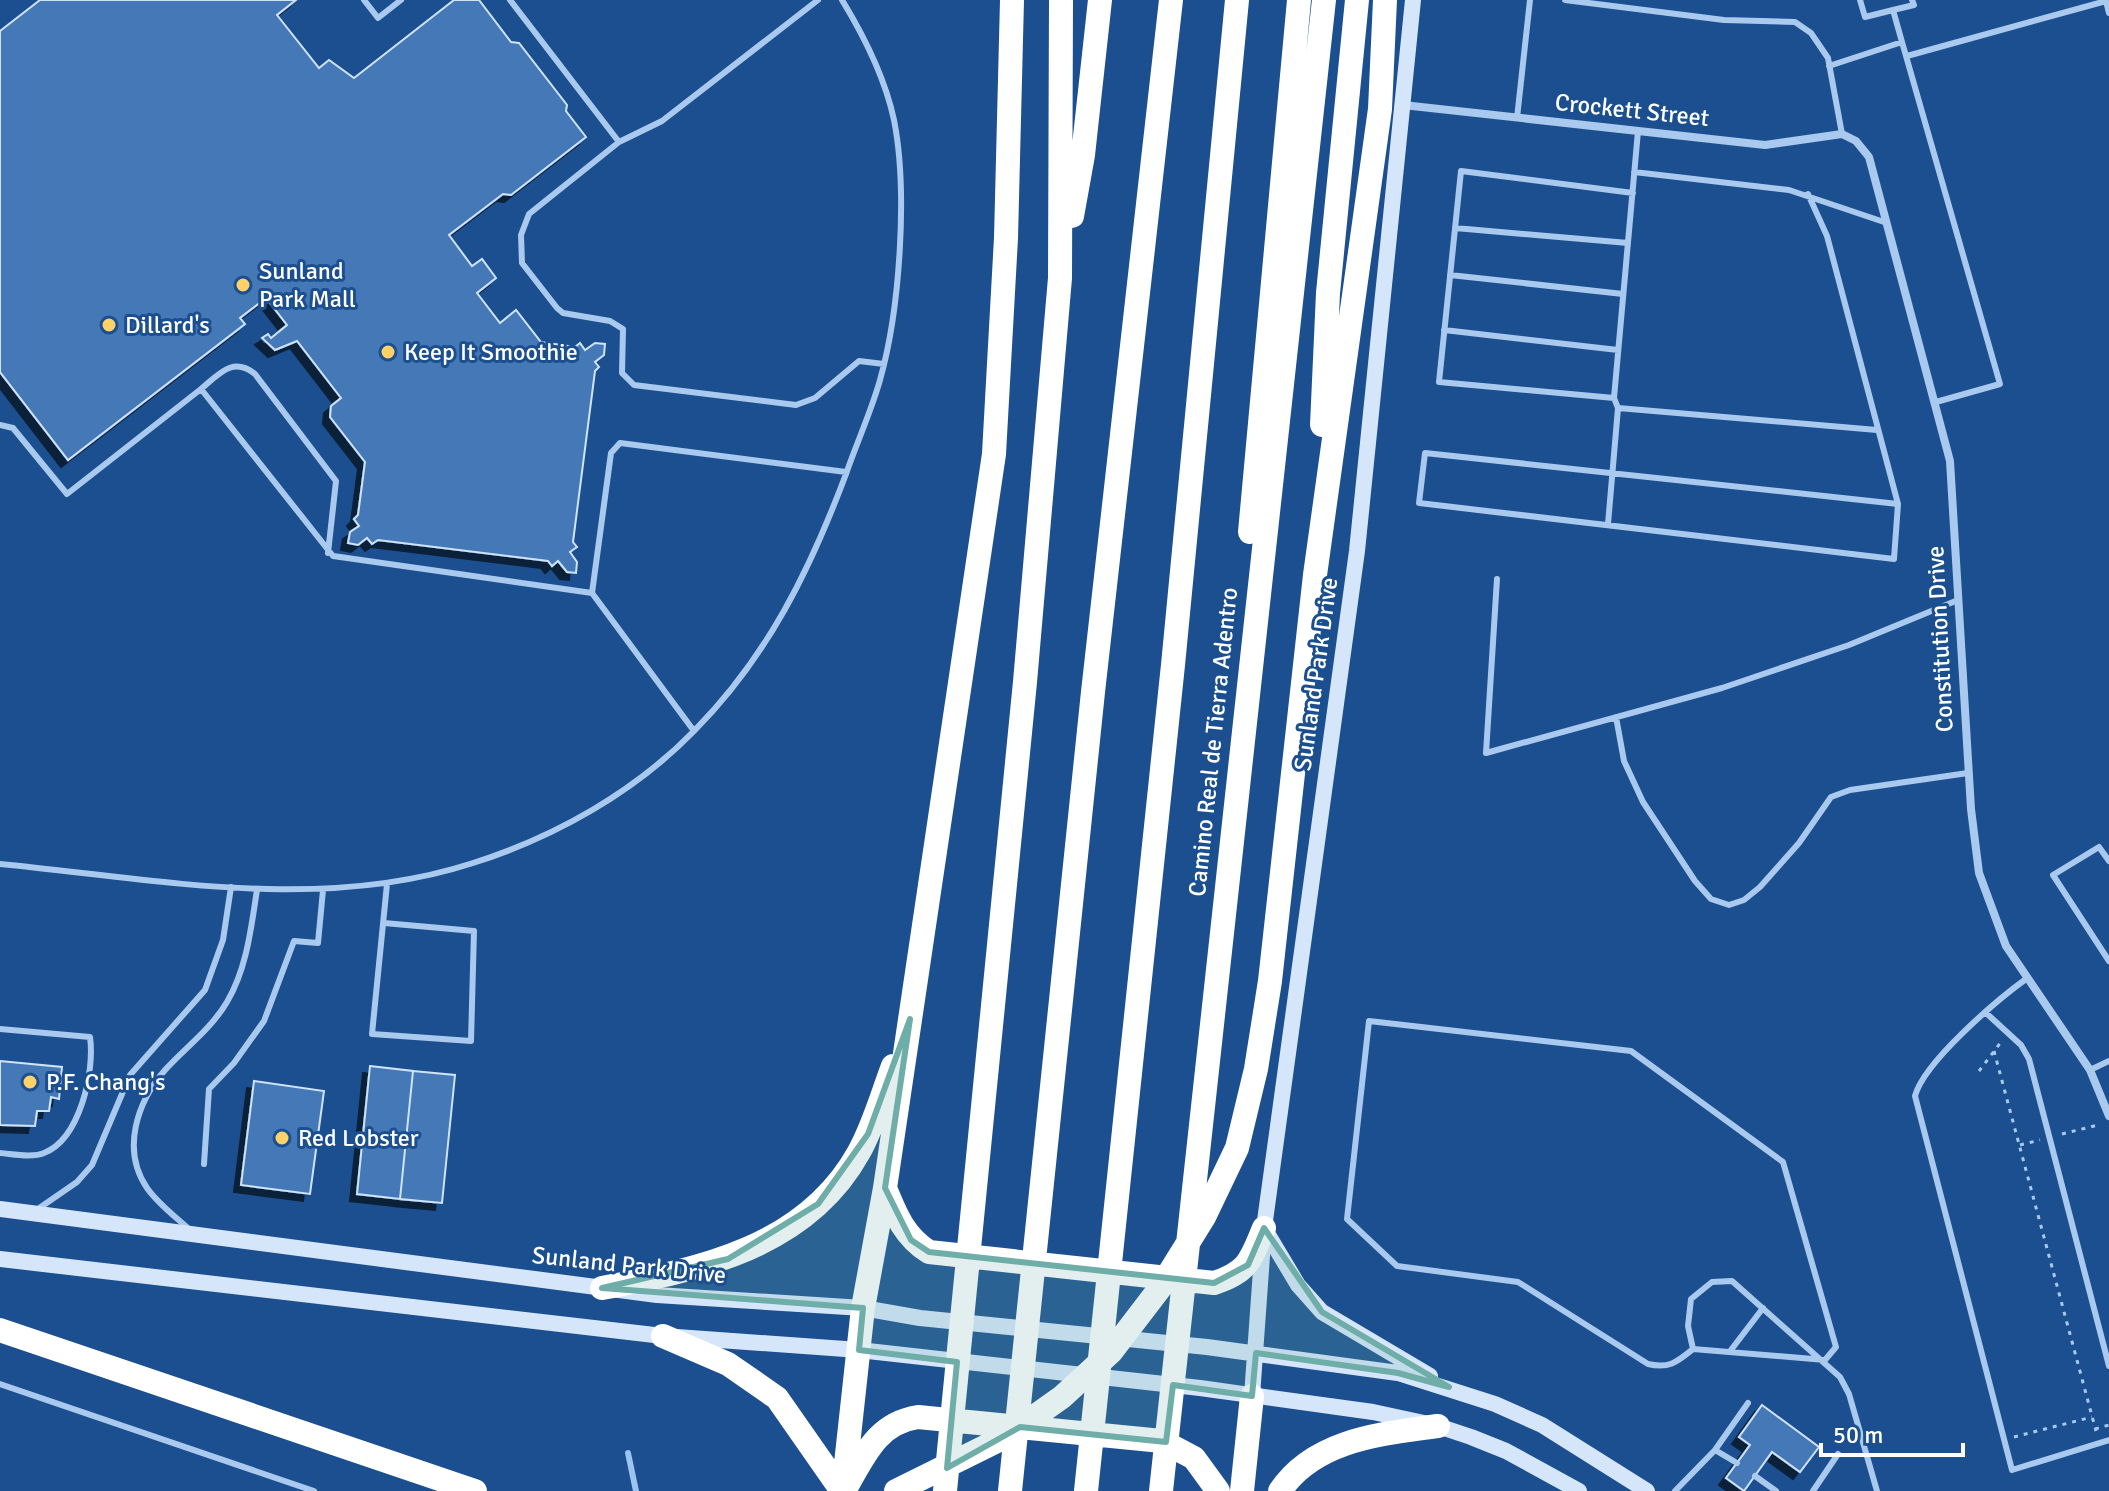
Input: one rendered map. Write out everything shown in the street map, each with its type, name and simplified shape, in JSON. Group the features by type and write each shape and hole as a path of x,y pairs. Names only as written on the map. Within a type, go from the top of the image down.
{"highway":[{"path":"945,1491 1023,698 1060,278 1061,0"},
{"path":"1060,278 1083,155 1100,0"},
{"path":"1010,1491 1093,692 1171,0"},
{"path":"1086,1491 1173,665 1237,0"},
{"path":"1237,770 1254,459 1299,0"},
{"name":"Camino Real de Tierra Adentro","path":"1161,1491 1237,770 1324,0"},
{"path":"1315,575 1328,293 1357,0"},
{"path":"896,1491 912,1486 1007,1436 1062,1397 1111,1352 1160,1288 1204,1217 1237,1148 1256,1069 1270,981 1315,575 1380,109 1385,0"},
{"path":"843,1491 863,1308 885,1188 994,454 1006,238 1012,3"},
{"path":"602,1288 678,1274 728,1259 774,1236 818,1204 849,1168 868,1134 910,1019"},
{"path":"885,1188 899,1222 911,1240 929,1252 1214,1283 1230,1278 1248,1265 1264,1228"},
{"path":"0,1330 475,1491"},
{"path":"663,1336 728,1364 777,1398 843,1491"},
{"path":"1242,1491 1252,1396"},
{"path":"843,1491 870,1445 885,1429 901,1419 918,1417 1162,1441 1194,1458 1218,1491"},
{"path":"1280,1491 1308,1463 1334,1448 1365,1437 1438,1426"}],"main road":[{"name":"Sunland Park Drive","path":"1252,1396 1264,1228 1357,551 1413,0"},
{"name":"Sunland Park Drive","path":"0,1209 602,1288 863,1308 920,1318 1207,1347 1398,1373 1449,1387 1542,1425 1647,1491"},
{"path":"1264,1228 1298,1285 1322,1312 1449,1387"},
{"path":"0,1259 663,1336 859,1350 1200,1388 1373,1412 1438,1426 1506,1451 1579,1491"}],"street":[{"name":"Crockett Street","path":"1403,105 1765,145 1842,134"},
{"name":"Constitution Drive","path":"1842,134 1856,141 1869,157 1950,461 1968,773 1979,873 2006,946 2090,1070 2109,1116"}],"lane":[{"path":"364,0 378,18 401,0"},
{"path":"510,0 619,142"},
{"path":"818,0 662,121 619,142 529,214 519,250 528,272 557,308 610,321 623,329 622,373 627,380 649,388 796,405 815,398 859,361 884,364"},
{"path":"0,864 257,890 323,890 387,884 472,864 555,830 619,793 694,731 750,668 783,618 809,566 884,364 897,256 898,152 893,115 880,78 842,0"},
{"path":"1517,118 1530,0"},
{"path":"1565,0 1724,20 1795,22 1811,33 1822,47 1829,66 1842,134"},
{"path":"1860,0 1865,17 1914,5 1912,0"},
{"path":"1907,56 2106,1 2109,13"},
{"path":"1893,10 2000,384 1936,402"},
{"path":"1829,66 1902,42"},
{"path":"1608,524 1618,408 1614,398 1638,131"},
{"path":"1614,398 1439,382 1461,171 1633,193"},
{"path":"1634,172 1808,194 1887,223"},
{"path":"1808,194 1827,236 1898,504 1894,559 1419,503 1425,453 1898,504"},
{"path":"1455,228 1628,243"},
{"path":"1450,275 1623,294"},
{"path":"1444,330 1618,350"},
{"path":"0,425 13,428 67,494 231,366 242,365 255,374 336,481 328,553"},
{"path":"201,389 328,553 341,559 592,593"},
{"path":"1618,408 1877,430"},
{"path":"694,731 592,593 611,453 620,443 846,472"},
{"path":"1497,579 1486,753 1722,688 1849,645 1958,600"},
{"path":"1616,717 1624,761 1643,802 1695,881 1711,899 1729,905 1744,900 1760,887 1799,843 1831,797 1850,790 1968,773"},
{"path":"2109,861 2099,847 2053,875 2109,961"},
{"path":"384,923 474,931 471,1041 372,1034 387,884"},
{"path":"31,1213 77,1182 92,1165 130,1075 205,990 221,950 231,887"},
{"path":"194,1233 157,1199 141,1178 134,1154 135,1125 159,1077 207,1029 228,999 246,954 257,890"},
{"path":"204,1164 209,1089 234,1063 264,1021 294,941 318,943 323,890"},
{"path":"2026,979 1985,1012 1924,1077 1915,1096 2012,1470 2109,1440"},
{"path":"1985,1012 2008,1033 2029,1059 2109,1366"},
{"path":"1369,1021 1623,1048 1776,1155 1788,1171 1836,1347 1825,1360 1693,1349 1673,1365 1648,1364 1518,1282 1409,1269 1384,1257 1347,1219 1369,1021"},
{"path":"0,1029 90,1037 92,1053 79,1105 65,1137 41,1154 0,1153"},
{"path":"2090,1070 2109,1061"},
{"path":"1693,1349 1688,1309 1691,1299 1712,1282 1732,1281 1785,1331 1825,1360 1849,1394 1877,1491"},
{"path":"1731,1350 1763,1308"},
{"path":"0,1384 314,1491"},
{"path":"1675,1491 1715,1450 1748,1403"},
{"path":"1715,1450 1737,1463"},
{"path":"1813,1491 1838,1454"},
{"path":"1755,1476 1776,1491"}],"path":[{"path":"1979,1071 2008,1033"},
{"path":"1994,1051 2099,1443"},
{"path":"2058,1135 2109,1122"},
{"path":"2004,1440 2092,1417"},
{"path":"2095,1429 2109,1425"}],"highlighted area":[{"path":"910,1019 885,1188 911,1240 929,1252 1214,1283 1248,1265 1264,1228 1322,1312 1449,1387 1398,1373 1256,1353 1252,1396 1173,1385 1166,1442 1020,1427 947,1468 957,1362 859,1350 863,1308 602,1288 728,1259 818,1204 868,1134"}],"building":[{"name":"Sunland Park Mall","path":"40,0 296,0 277,15 319,68 329,60 354,78 454,0 479,0 511,42 519,43 567,105 566,111 586,137 511,195 503,194 449,235 472,266 482,259 496,278 477,293 500,323 516,310 541,342 575,347 580,343 585,350 595,343 605,344 604,355 595,362 599,367 595,371 573,542 577,547 570,552 577,562 576,573 567,572 558,561 552,566 548,561 378,540 372,544 367,538 358,545 348,543 350,532 359,526 354,519 358,515 365,462 330,417 331,406 341,398 297,341 275,350 262,338 268,334 271,338 287,325 266,298 240,318 245,324 68,460 0,372 0,31"},
{"name":"P.F. Chang's","path":"0,1061 62,1067 59,1099 51,1097 49,1111 37,1111 35,1126 0,1125"},
{"path":"370,1066 413,1071 400,1199 357,1194"},
{"path":"413,1071 455,1075 442,1203 400,1199"},
{"name":"Red Lobster","path":"254,1081 324,1091 310,1194 241,1185"},
{"path":"1762,1405 1819,1447 1800,1472 1772,1452 1744,1491 1726,1478 1750,1445 1739,1437"}],"waterway":[{"path":"628,1453 636,1491"}],"place":[{"name":"Sunland Park Mall","path":"243,285"},
{"name":"Dillard's","path":"109,325"},
{"name":"Keep It Smoothie","path":"388,352"},
{"name":"P.F. Chang's","path":"30,1082"},
{"name":"Red Lobster","path":"282,1138"}]}
